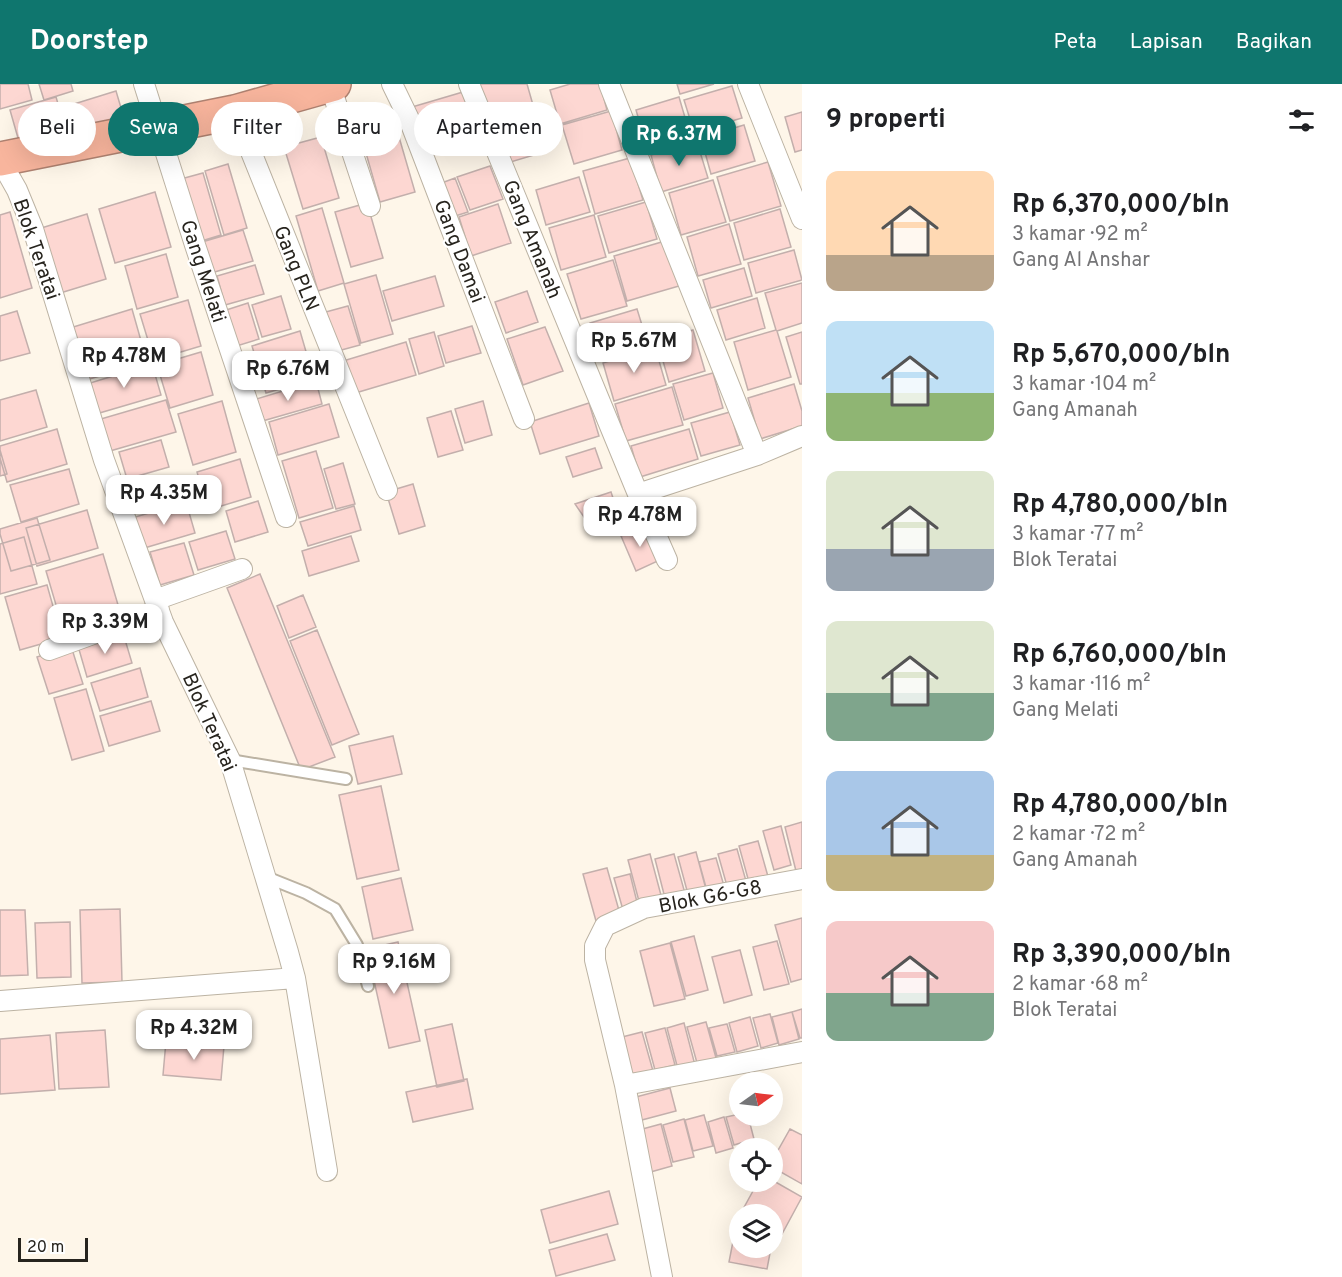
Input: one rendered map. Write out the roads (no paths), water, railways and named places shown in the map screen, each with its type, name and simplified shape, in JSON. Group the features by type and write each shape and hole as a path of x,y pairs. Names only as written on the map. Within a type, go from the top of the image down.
{"highway":[{"path":"271,102 332,85"},
{"path":"0,159 108,136"}],"street":[{"name":"Gang Melati","path":"144,84 150,102"},
{"name":"Gang Damai","path":"392,84 409,119 524,419"},
{"name":"Gang Amanah","path":"469,84 667,560"},
{"path":"609,84 757,455"},
{"path":"748,84 802,219"},
{"path":"332,85 370,206"},
{"name":"Gang Melati","path":"167,156 286,518"},
{"name":"Gang PLN","path":"253,156 387,490"},
{"name":"Blok Teratai","path":"0,159 17,190 33,229 104,460 163,622 230,760 295,978 327,1171"},
{"path":"638,494 757,455 802,436"},
{"path":"49,650 242,569"},
{"name":"Blok G6-G8","path":"625,1085 595,960 595,946 605,926 644,908 802,879"},
{"path":"0,1000 295,978"},
{"path":"662,1277 625,1085 802,1052"}],"lane":[{"path":"230,760 346,779"},
{"path":"266,876 335,909 357,945 368,986"}]}
